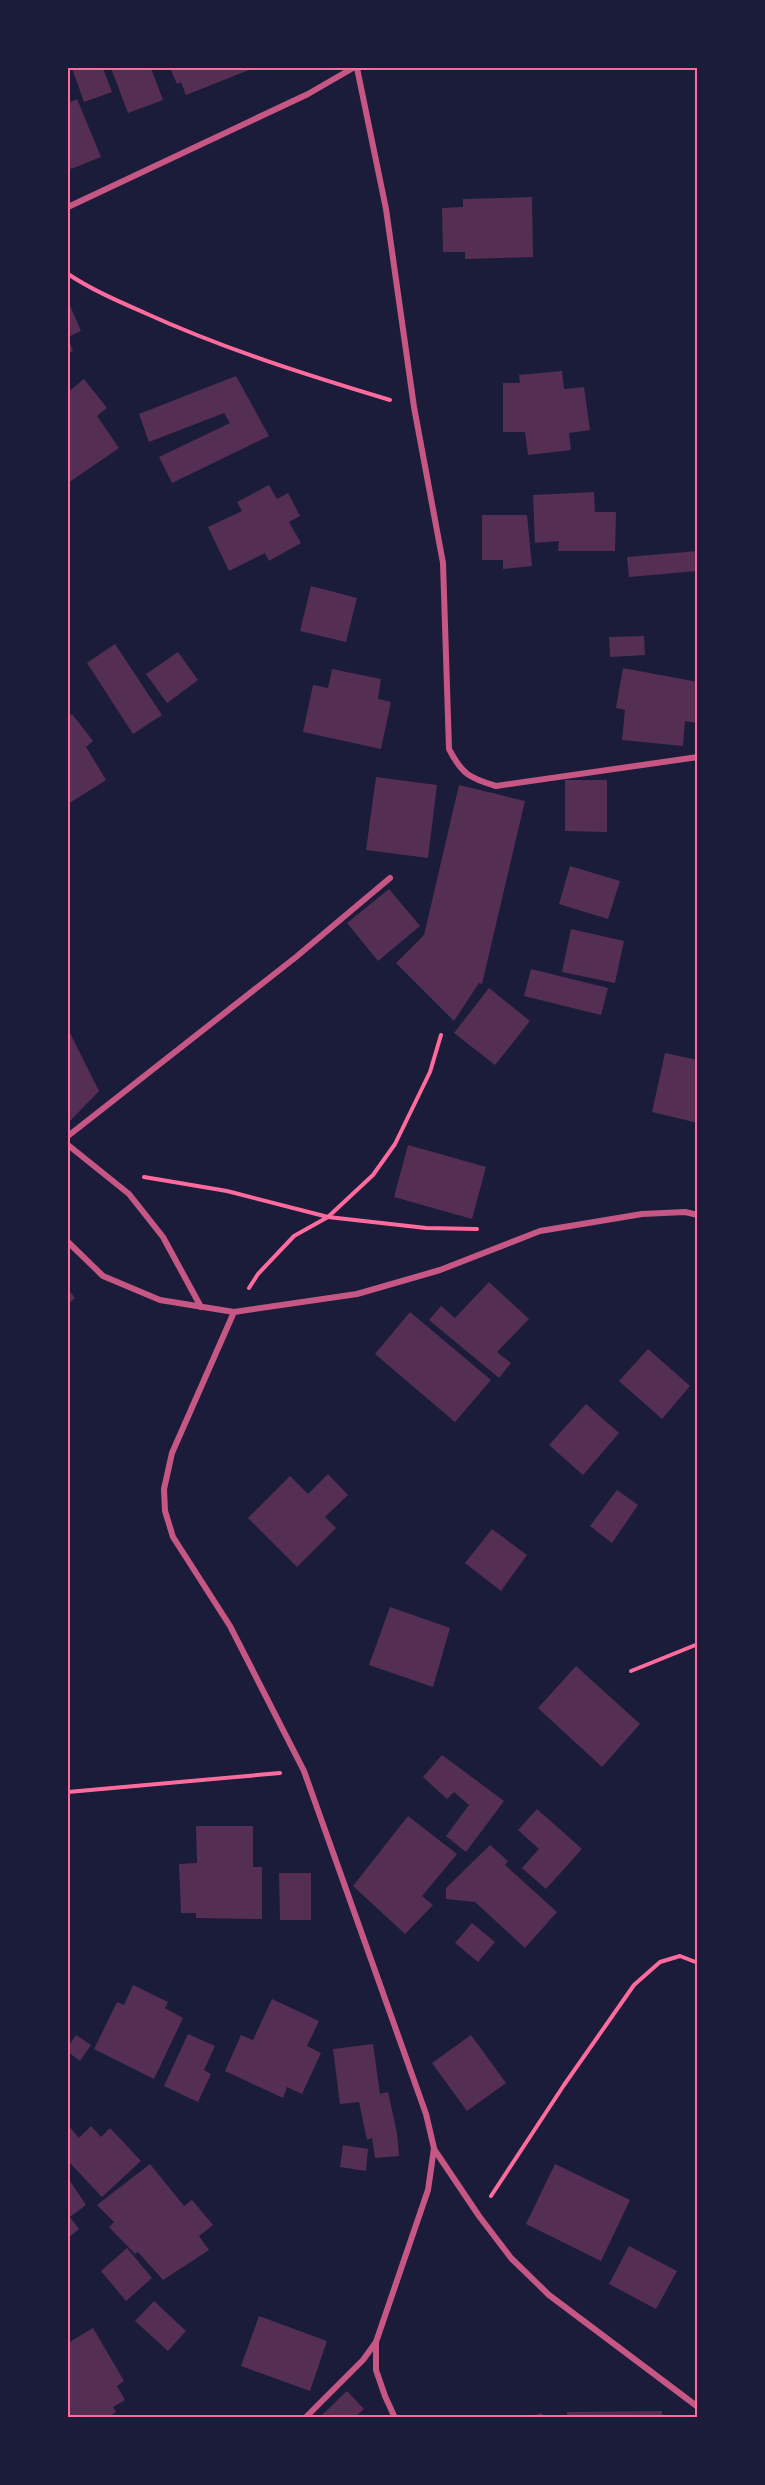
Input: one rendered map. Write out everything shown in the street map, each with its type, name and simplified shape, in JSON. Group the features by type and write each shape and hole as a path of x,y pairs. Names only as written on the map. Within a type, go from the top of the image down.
{"street":[{"path":"68,207 308,94 355,68 386,209 414,407 443,563 449,749 458,766 471,778 496,786 698,757"},
{"path":"68,1136 296,957 390,878"},
{"path":"68,1145 129,1194 163,1238 201,1307"},
{"path":"68,1242 103,1276 160,1300 234,1312 357,1294 440,1270 540,1231 642,1214 685,1212 698,1215"},
{"path":"234,1312 172,1453 164,1489 165,1511 173,1537 230,1626 304,1771 426,2114 434,2148 479,2216 512,2258 549,2295 698,2407"},
{"path":"305,2418 363,2360 376,2342 428,2190 434,2148"},
{"path":"376,2342 376,2370 395,2418"}],"path":[{"path":"68,274 89,288 193,334 309,376 414,407"},
{"path":"234,1312 258,1274 275,1254 294,1236 328,1217 374,1175 395,1144 430,1072 441,1035"},
{"path":"100,1169 227,1191 328,1217 426,1228 483,1230"},
{"path":"631,1671 698,1644"},
{"path":"68,1792 304,1771"},
{"path":"479,2216 564,2085 634,1986 660,1962 680,1956 698,1963"}],"building":[{"path":"72,68 103,68 112,92 84,102"},
{"path":"111,68 151,68 163,100 128,113"},
{"path":"170,68 254,68 186,95 181,82 177,84"},
{"path":"77,99 101,157 71,169 68,162 68,103"},
{"path":"532,197 533,257 465,259 465,252 443,252 442,208 463,207 463,199"},
{"path":"68,301 81,331 68,337"},
{"path":"68,338 73,351 68,353"},
{"path":"562,371 564,389 584,387 590,430 569,433 571,450 528,455 525,432 503,432 503,383 520,383 519,375"},
{"path":"236,376 269,436 172,483 159,457 230,423 224,413 149,442 139,414"},
{"path":"84,379 107,408 97,416 119,448 68,483 68,392"},
{"path":"269,485 277,499 288,493 300,516 289,522 301,543 269,561 265,553 229,571 208,527 242,511 237,502"},
{"path":"594,492 595,512 616,512 615,551 558,551 559,541 535,543 533,495"},
{"path":"482,515 527,515 532,566 503,569 503,560 482,560"},
{"path":"698,551 698,571 629,577 627,557"},
{"path":"311,586 357,598 346,642 300,631"},
{"path":"644,636 645,655 610,657 609,637"},
{"path":"115,644 162,715 133,734 87,663"},
{"path":"178,652 198,680 167,703 146,674"},
{"path":"623,668 698,682 697,723 685,721 683,746 622,740 625,710 616,708"},
{"path":"332,669 381,679 378,699 391,702 381,749 303,732 313,685 328,688"},
{"path":"72,714 93,741 86,747 106,780 68,804 68,717"},
{"path":"376,777 437,785 428,858 366,850"},
{"path":"565,780 607,780 607,832 565,831"},
{"path":"459,785 525,801 482,984 479,983 454,1021 396,963 424,935"},
{"path":"570,866 620,881 608,919 559,904"},
{"path":"389,889 420,926 378,961 347,923"},
{"path":"571,929 624,941 615,983 562,972"},
{"path":"531,969 608,988 601,1015 524,996"},
{"path":"489,988 530,1021 495,1065 454,1033"},
{"path":"68,1029 99,1091 70,1121 68,1116"},
{"path":"665,1053 698,1060 698,1123 652,1112"},
{"path":"408,1145 486,1167 472,1219 394,1197"},
{"path":"489,1282 529,1319 497,1352 511,1363 499,1378 429,1320 441,1306 455,1318"},
{"path":"68,1289 75,1298 68,1304"},
{"path":"410,1312 491,1380 455,1422 375,1354"},
{"path":"648,1349 690,1386 662,1419 619,1381"},
{"path":"586,1404 619,1433 583,1475 549,1445"},
{"path":"328,1474 348,1495 325,1517 336,1528 297,1567 248,1518 290,1476 308,1494"},
{"path":"617,1490 638,1505 612,1543 590,1526"},
{"path":"492,1529 527,1555 501,1591 465,1563"},
{"path":"390,1607 450,1628 433,1687 369,1665"},
{"path":"576,1666 640,1724 602,1767 538,1708"},
{"path":"442,1755 504,1801 466,1852 446,1836 469,1805 454,1792 447,1799 423,1777"},
{"path":"537,1809 582,1849 546,1889 522,1868 539,1849 518,1830"},
{"path":"408,1816 457,1854 422,1896 433,1905 405,1934 353,1886"},
{"path":"196,1826 253,1826 253,1867 262,1867 262,1919 196,1918 196,1913 181,1913 179,1864 197,1863"},
{"path":"490,1845 508,1861 505,1865 557,1912 525,1948 475,1902 446,1899 446,1888"},
{"path":"279,1873 311,1873 311,1920 280,1920"},
{"path":"472,1923 495,1942 478,1962 455,1943"},
{"path":"133,1985 168,2002 165,2008 183,2018 154,2079 94,2049 117,2002 124,2005"},
{"path":"272,1999 319,2021 307,2046 321,2053 302,2094 287,2087 283,2098 225,2071 241,2035 253,2040"},
{"path":"188,2034 215,2046 204,2070 211,2074 198,2102 164,2086"},
{"path":"76,2035 91,2045 80,2061 68,2052 68,2047"},
{"path":"471,2035 506,2083 467,2111 432,2063"},
{"path":"373,2044 380,2094 388,2092 397,2133 399,2156 375,2158 372,2138 367,2140 359,2102 340,2104 333,2049"},
{"path":"68,2125 79,2138 91,2126 101,2137 110,2128 141,2161 102,2197 68,2161"},
{"path":"343,2145 368,2149 366,2171 340,2167"},
{"path":"150,2164 184,2206 192,2200 213,2225 199,2236 209,2250 163,2280 138,2252 135,2254 109,2227 114,2222 97,2205"},
{"path":"555,2164 630,2200 601,2261 526,2224"},
{"path":"68,2178 86,2205 70,2217 79,2229 68,2238"},
{"path":"629,2246 677,2271 656,2309 609,2284"},
{"path":"127,2248 152,2278 126,2301 101,2271"},
{"path":"154,2301 186,2331 168,2351 135,2321"},
{"path":"259,2316 327,2341 310,2391 241,2366"},
{"path":"93,2328 124,2381 117,2386 125,2400 113,2407 116,2412 107,2418 68,2418 68,2343"},
{"path":"347,2391 364,2409 354,2418 325,2418 322,2415"},
{"path":"662,2411 662,2418 567,2418 567,2412"},
{"path":"542,2413 543,2418 528,2418 528,2417"}]}
